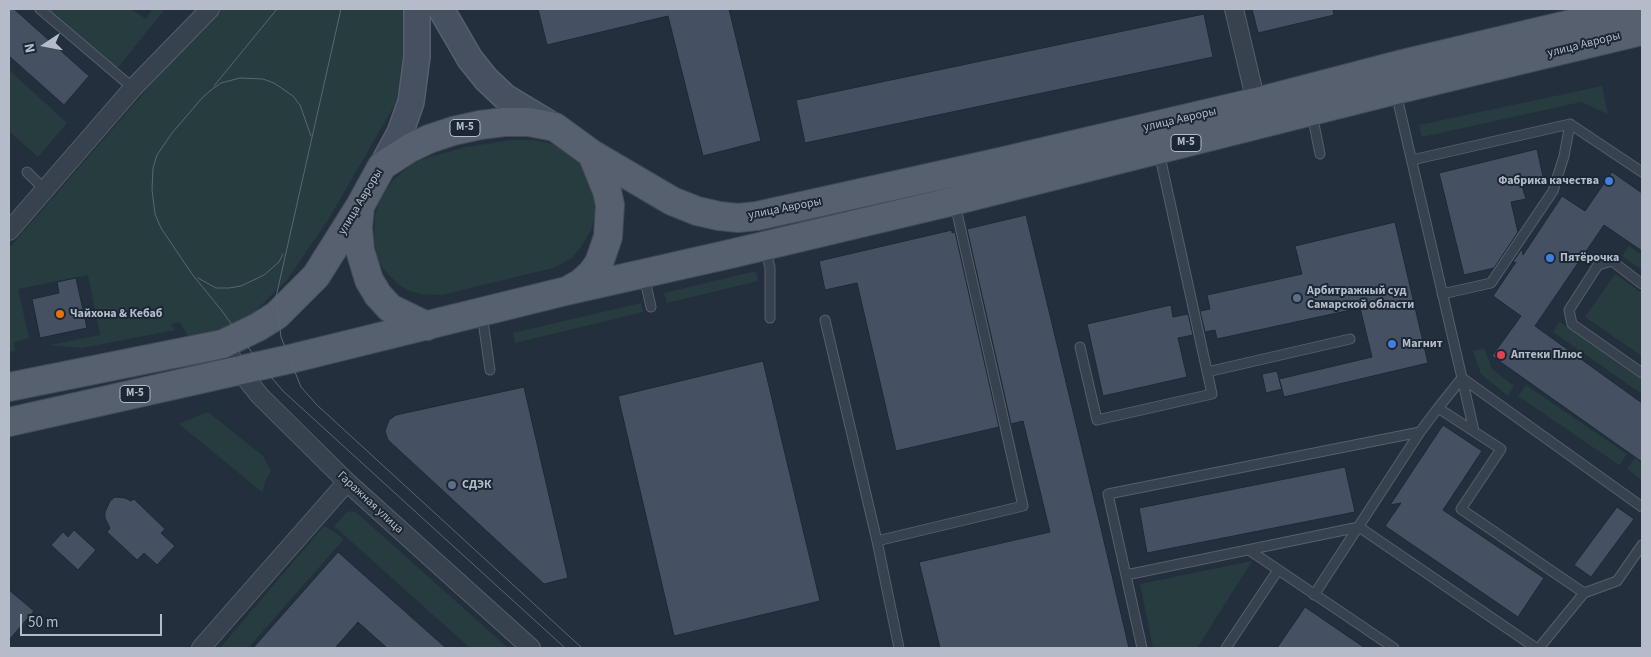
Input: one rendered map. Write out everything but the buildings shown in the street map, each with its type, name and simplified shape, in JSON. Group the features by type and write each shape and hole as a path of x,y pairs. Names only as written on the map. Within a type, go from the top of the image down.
{"main road":[{"path":"382,166 400,133 411,102 417,56 416,9"},
{"path":"441,9 470,59 486,79 505,97 555,127"},
{"name":"улица Авроры","path":"9,387 224,344 258,327 277,315 316,276 360,206 382,166 410,148 453,131 504,122 529,122 555,127 592,154 672,201 698,211 719,216 747,217 793,209 1256,102 1411,62 1634,9"},
{"name":"улица Авроры","path":"9,422 427,326 566,291 954,201 1396,90 1642,31"},
{"path":"566,291 582,283 599,264 608,237 610,205 607,191 592,154"},
{"path":"360,206 358,227 360,250 369,280 378,295 390,308 427,326"}],"street":[{"path":"9,231 133,88 210,9"},
{"path":"1234,9 1256,102"},
{"name":"Гаражная улица","path":"224,344 238,370 260,396 347,482 531,648"},
{"path":"201,648 347,482"}],"lane":[{"path":"40,9 133,88"},
{"path":"1396,90 1474,431"},
{"path":"1311,112 1320,154"},
{"path":"1412,160 1570,124 1642,172"},
{"path":"1442,294 1491,283 1553,191 1564,156 1570,124"},
{"path":"1080,346 1097,420 1212,394 1158,150"},
{"path":"28,172 45,190"},
{"path":"876,541 1023,506 954,201"},
{"path":"765,246 770,267 770,318"},
{"path":"1642,284 1612,262 1598,265 1569,310 1572,324 1642,373"},
{"path":"643,273 651,307"},
{"path":"482,312 490,370"},
{"path":"825,320 899,648"},
{"path":"1208,372 1350,339"},
{"path":"1314,595 1420,432 1462,378"},
{"path":"1462,378 1642,507"},
{"path":"1438,408 1501,449 1462,509 1584,593"},
{"path":"1142,648 1108,494 1420,432"},
{"path":"1126,575 1359,527 1537,648 1584,593 1617,581 1642,545"},
{"path":"1249,550 1394,648"},
{"path":"1226,648 1278,570"}],"green space":[{"path":"46,9 131,9 146,19 152,9 165,9 116,70"},
{"path":"217,9 403,9 406,24 397,101 328,220 287,280 253,313 220,330 190,340 180,322 171,324 175,330 82,348 50,345 100,335 88,275 18,289 29,338 14,342 15,351 9,352 9,248"},
{"path":"9,70 67,123 38,157 9,131"},
{"path":"1602,86 1608,114 1581,102 1422,137 1419,125"},
{"path":"511,140 534,140 553,144 561,147 583,165 596,200 596,211 591,230 581,247 571,259 553,268 442,295 421,294 399,285 383,269 378,260 374,239 375,216 378,205 393,180 415,162 426,158 466,147"},
{"path":"1629,246 1642,255 1642,270 1622,256"},
{"path":"756,271 758,281 667,303 664,293"},
{"path":"1615,274 1642,293 1642,356 1585,317"},
{"path":"641,303 643,312 515,343 513,333"},
{"path":"1560,322 1642,380 1642,394 1553,332"},
{"path":"1484,348 1492,369 1514,386 1508,396 1481,374 1473,351"},
{"path":"1526,385 1627,454 1619,465 1518,396"},
{"path":"208,412 263,456 271,471 262,492 179,424"},
{"path":"1635,458 1642,464 1642,480 1627,469"},
{"path":"351,511 357,513 508,648 470,648 334,526 346,513"},
{"path":"323,527 327,527 344,539 248,648 220,648"},
{"path":"1252,561 1197,648 1153,648 1140,584"}],"tram line":[{"path":"214,86 277,9"},
{"path":"341,9 276,297 281,337 301,387 317,405 582,648"},
{"path":"311,136 300,105 293,96 274,83 263,79 240,78 221,83 202,98 172,133 157,155 153,168 152,190 155,214 161,228 192,274 283,391 565,648"},
{"path":"198,278 216,288 241,286 264,275 279,262 283,254"}],"place":[{"name":"Фабрика качества","path":"1609,181"},
{"name":"Пятёрочка","path":"1550,258"},
{"name":"Арбитражный суд Самарской области","path":"1297,298"},
{"name":"Чайхона & Кебаб","path":"60,314"},
{"name":"Магнит","path":"1392,344"},
{"name":"Аптеки Плюс","path":"1501,355"},
{"name":"СДЭК","path":"452,485"}]}
